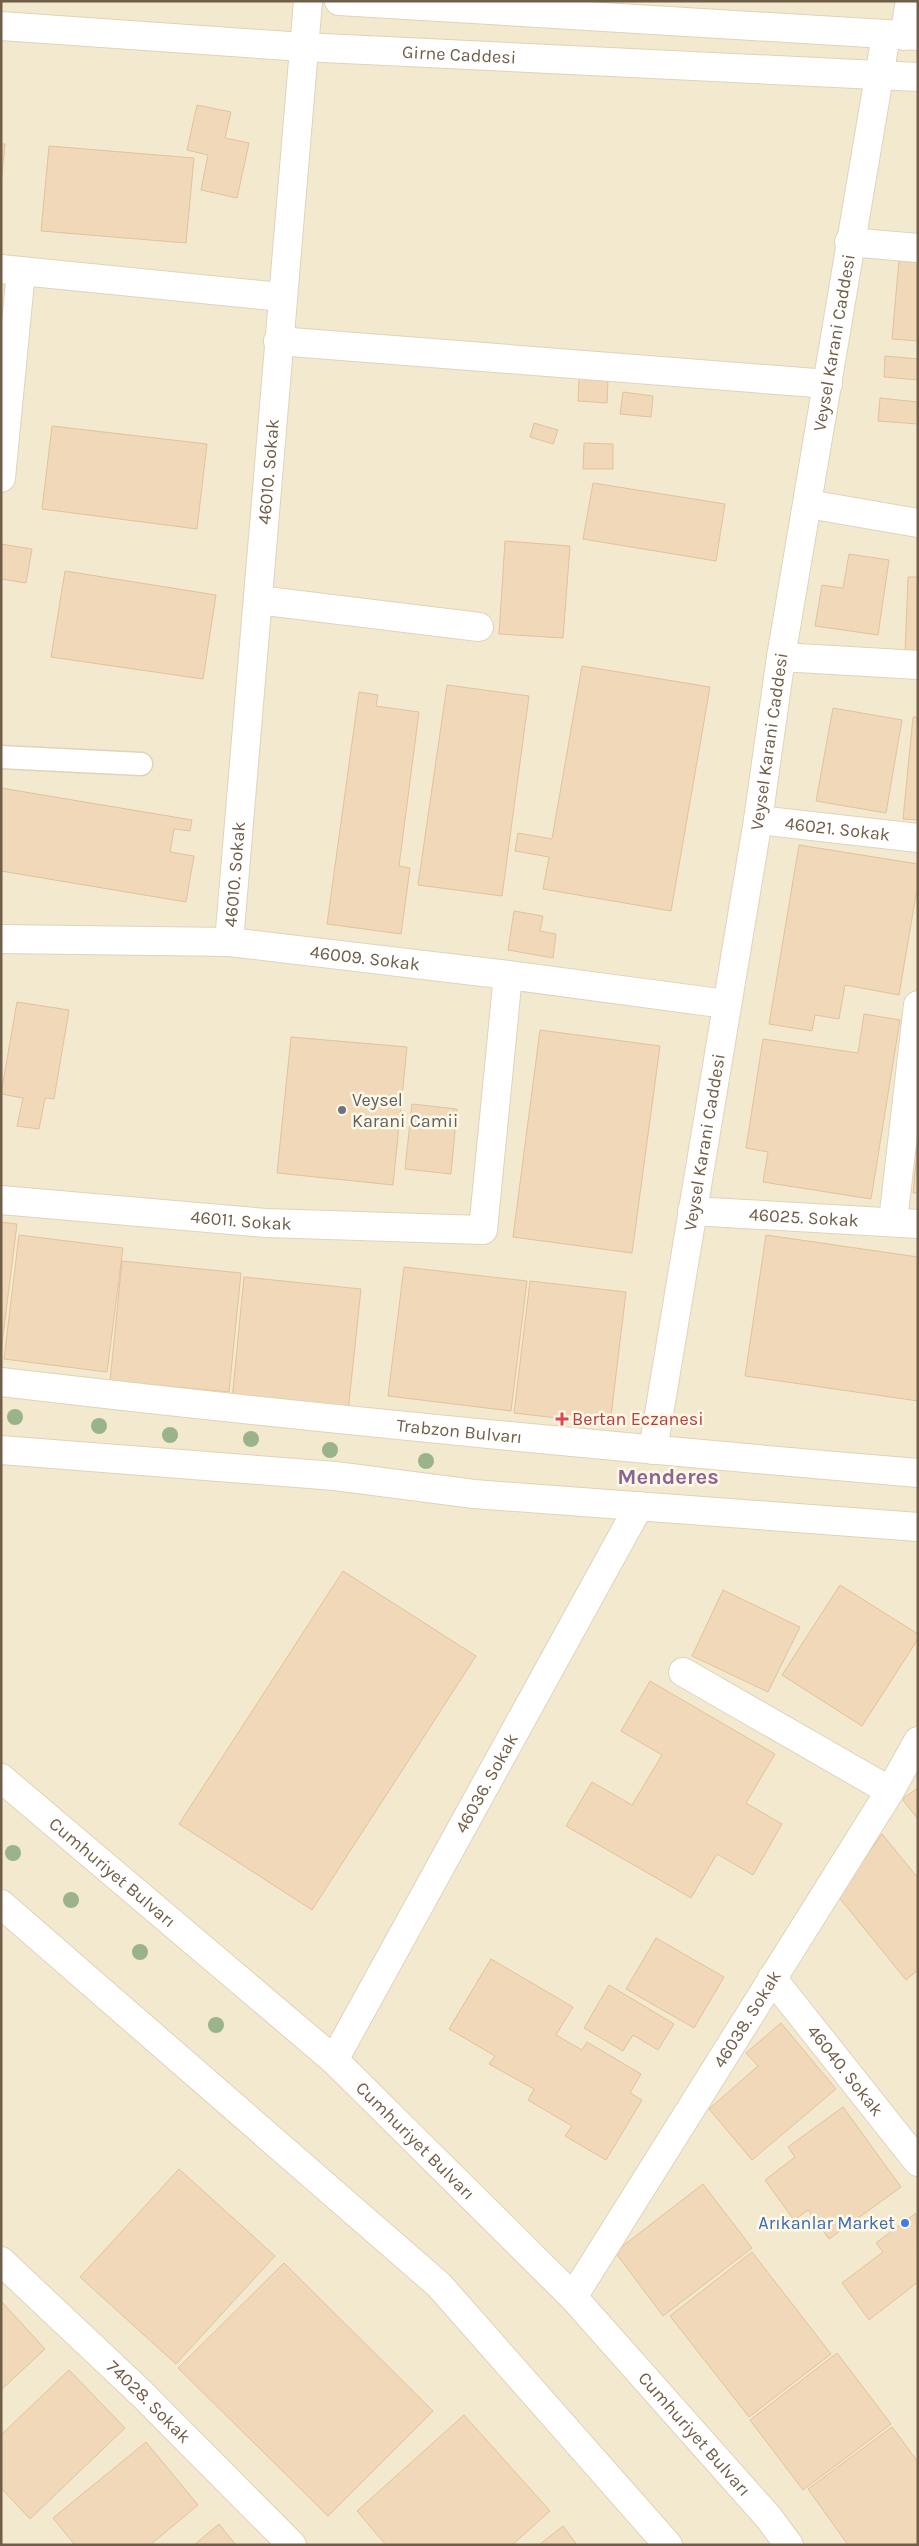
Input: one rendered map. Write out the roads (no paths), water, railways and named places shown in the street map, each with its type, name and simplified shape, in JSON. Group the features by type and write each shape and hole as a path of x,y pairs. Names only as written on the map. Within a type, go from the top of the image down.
{"street":[{"name":"46010. Sokak","path":"229,942 281,297 308,1"},
{"path":"339,1 902,36"},
{"name":"Veysel Karani Caddesi","path":"653,1450 758,820 781,657 878,76 902,36 910,1"},
{"name":"Girne Caddesi","path":"1,26 303,47 918,78"},
{"path":"850,242 918,248"},
{"path":"1,478 11,270 281,297"},
{"path":"278,340 828,384"},
{"path":"808,504 918,523"},
{"path":"258,600 479,627"},
{"path":"781,657 918,665"},
{"name":"46021. Sokak","path":"758,820 918,838"},
{"name":"46009. Sokak","path":"1,938 229,942 508,975 726,1004"},
{"name":"46011. Sokak","path":"1,1200 266,1223 483,1230 508,975"},
{"path":"905,1222 918,1006"},
{"name":"46025. Sokak","path":"692,1211 905,1222"},
{"name":"Trabzon Bulvarı","path":"1,1382 186,1404 653,1450 918,1473"},
{"path":"4,1453 220,1465 335,1476 474,1494 918,1527"},
{"name":"46036. Sokak","path":"334,2060 640,1506"},
{"path":"684,1672 890,1790"},
{"name":"46038. Sokak","path":"573,2297 890,1790 918,1741"},
{"name":"Cumhuriyet Bulvarı","path":"1,1778 334,2060 573,2297 769,2518 788,2545"},
{"path":"1,1904 439,2285 668,2545"},
{"name":"46040. Sokak","path":"772,1978 918,2162"},
{"name":"74028. Sokak","path":"1,2261 142,2394 292,2545"}],"lane":[{"path":"1,757 141,764"}],"place":[{"name":"Veysel Karani Camii","path":"342,1110"},
{"name":"Bertan Eczanesi","path":"562,1419"},
{"name":"Arıkanlar Market","path":"905,2223"}],"district":[{"name":"Menderes","path":"668,1477"}]}
